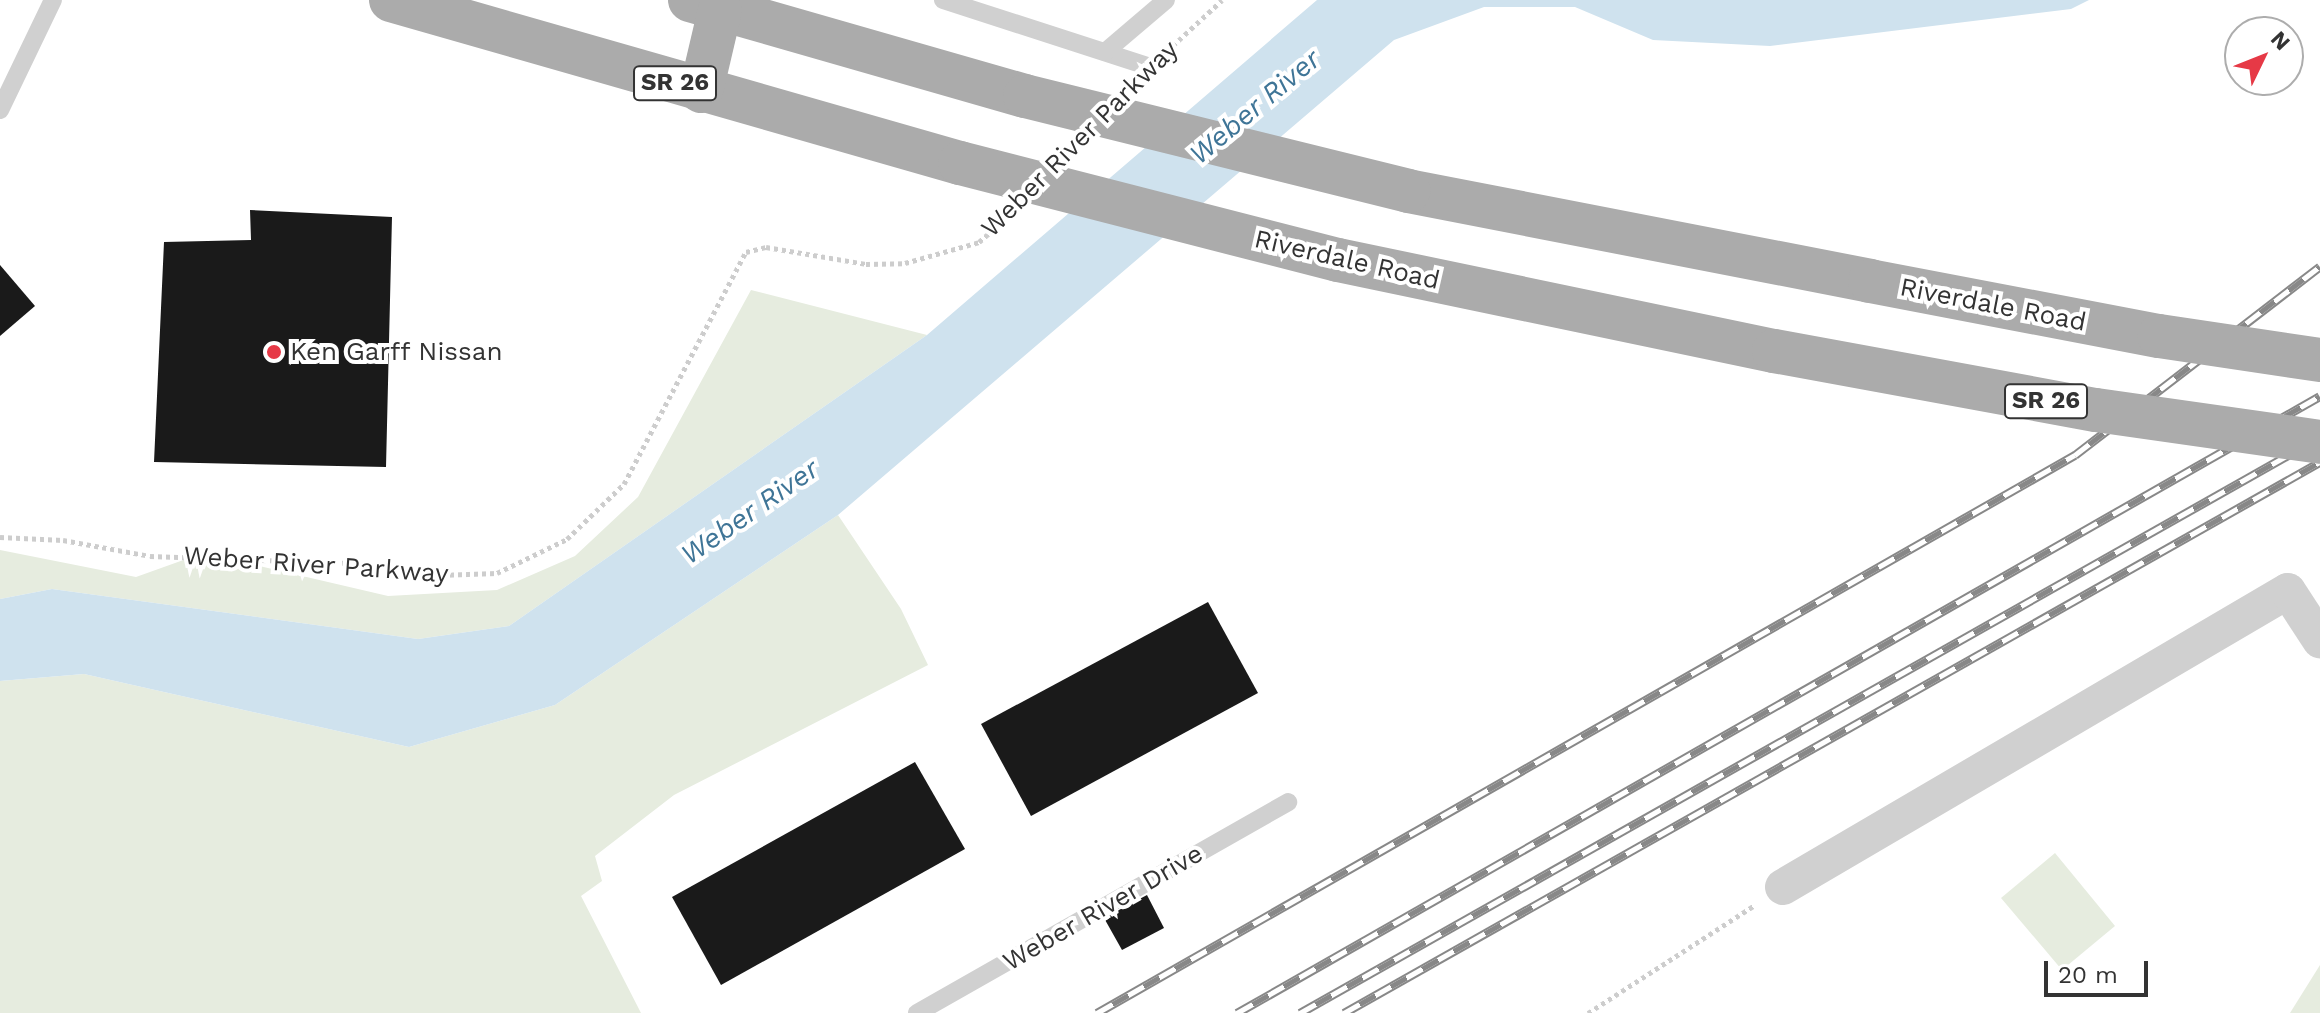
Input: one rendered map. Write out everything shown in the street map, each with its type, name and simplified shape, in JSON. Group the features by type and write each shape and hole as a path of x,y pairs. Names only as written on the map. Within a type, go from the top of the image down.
{"main road":[{"name":"Riverdale Road","path":"391,0 960,163 1338,260 1774,351 2096,410 2320,442"},
{"name":"Riverdale Road","path":"705,5 1025,96 1408,191 2159,336 2320,360"},
{"path":"701,91 705,5"}],"street":[{"path":"1783,887 2288,591 2320,640"}],"lane":[{"path":"0,110 53,0"},
{"path":"943,0 1151,67"},
{"path":"1105,52 1166,0"},
{"name":"Weber River Drive","path":"917,1013 1288,802"}],"path":[{"name":"Weber River Parkway","path":"1151,67 1222,0"},
{"name":"Weber River Parkway","path":"0,537 63,540 150,556 379,564 410,576 497,573 567,539 624,484 746,252 766,247 866,264 905,263 979,242 1017,208"},
{"path":"1588,1013 1783,887"}],"shaded area":[{"path":"751,290 927,335 509,626 418,639 52,589 0,599 0,550 136,577 203,553 388,596 497,590 575,556 638,497"},
{"path":"838,515 901,609 928,665 674,795 595,856 602,881 581,896 641,1013 0,1013 0,681 84,674 409,747 555,705"},
{"path":"2055,853 2115,926 2062,970 2001,898"},
{"path":"2320,965 2320,1013 2290,1013"}],"water":[{"name":"Weber River","path":"1317,0 2089,0 2071,9 1770,46 1653,40 1575,7 1484,7 1394,40 838,515 555,705 409,747 84,674 0,681 0,599 52,589 418,639 509,626 927,335"}],"building":[{"name":"Ken Garff Nissan","path":"250,210 392,217 386,467 154,462 164,242 251,240"},
{"path":"0,265 35,306 0,336"},
{"path":"1208,602 1258,693 1031,816 981,724"},
{"path":"915,762 965,849 721,985 672,897"},
{"path":"1147,895 1164,928 1122,950 1104,918"}],"railway":[{"path":"1097,1013 2075,455 2320,266"},
{"path":"1237,1013 2320,396"},
{"path":"1300,1013 2320,437"},
{"path":"1344,1013 2320,462"}],"place":[{"name":"Ken Garff Nissan","path":"274,352"}]}
